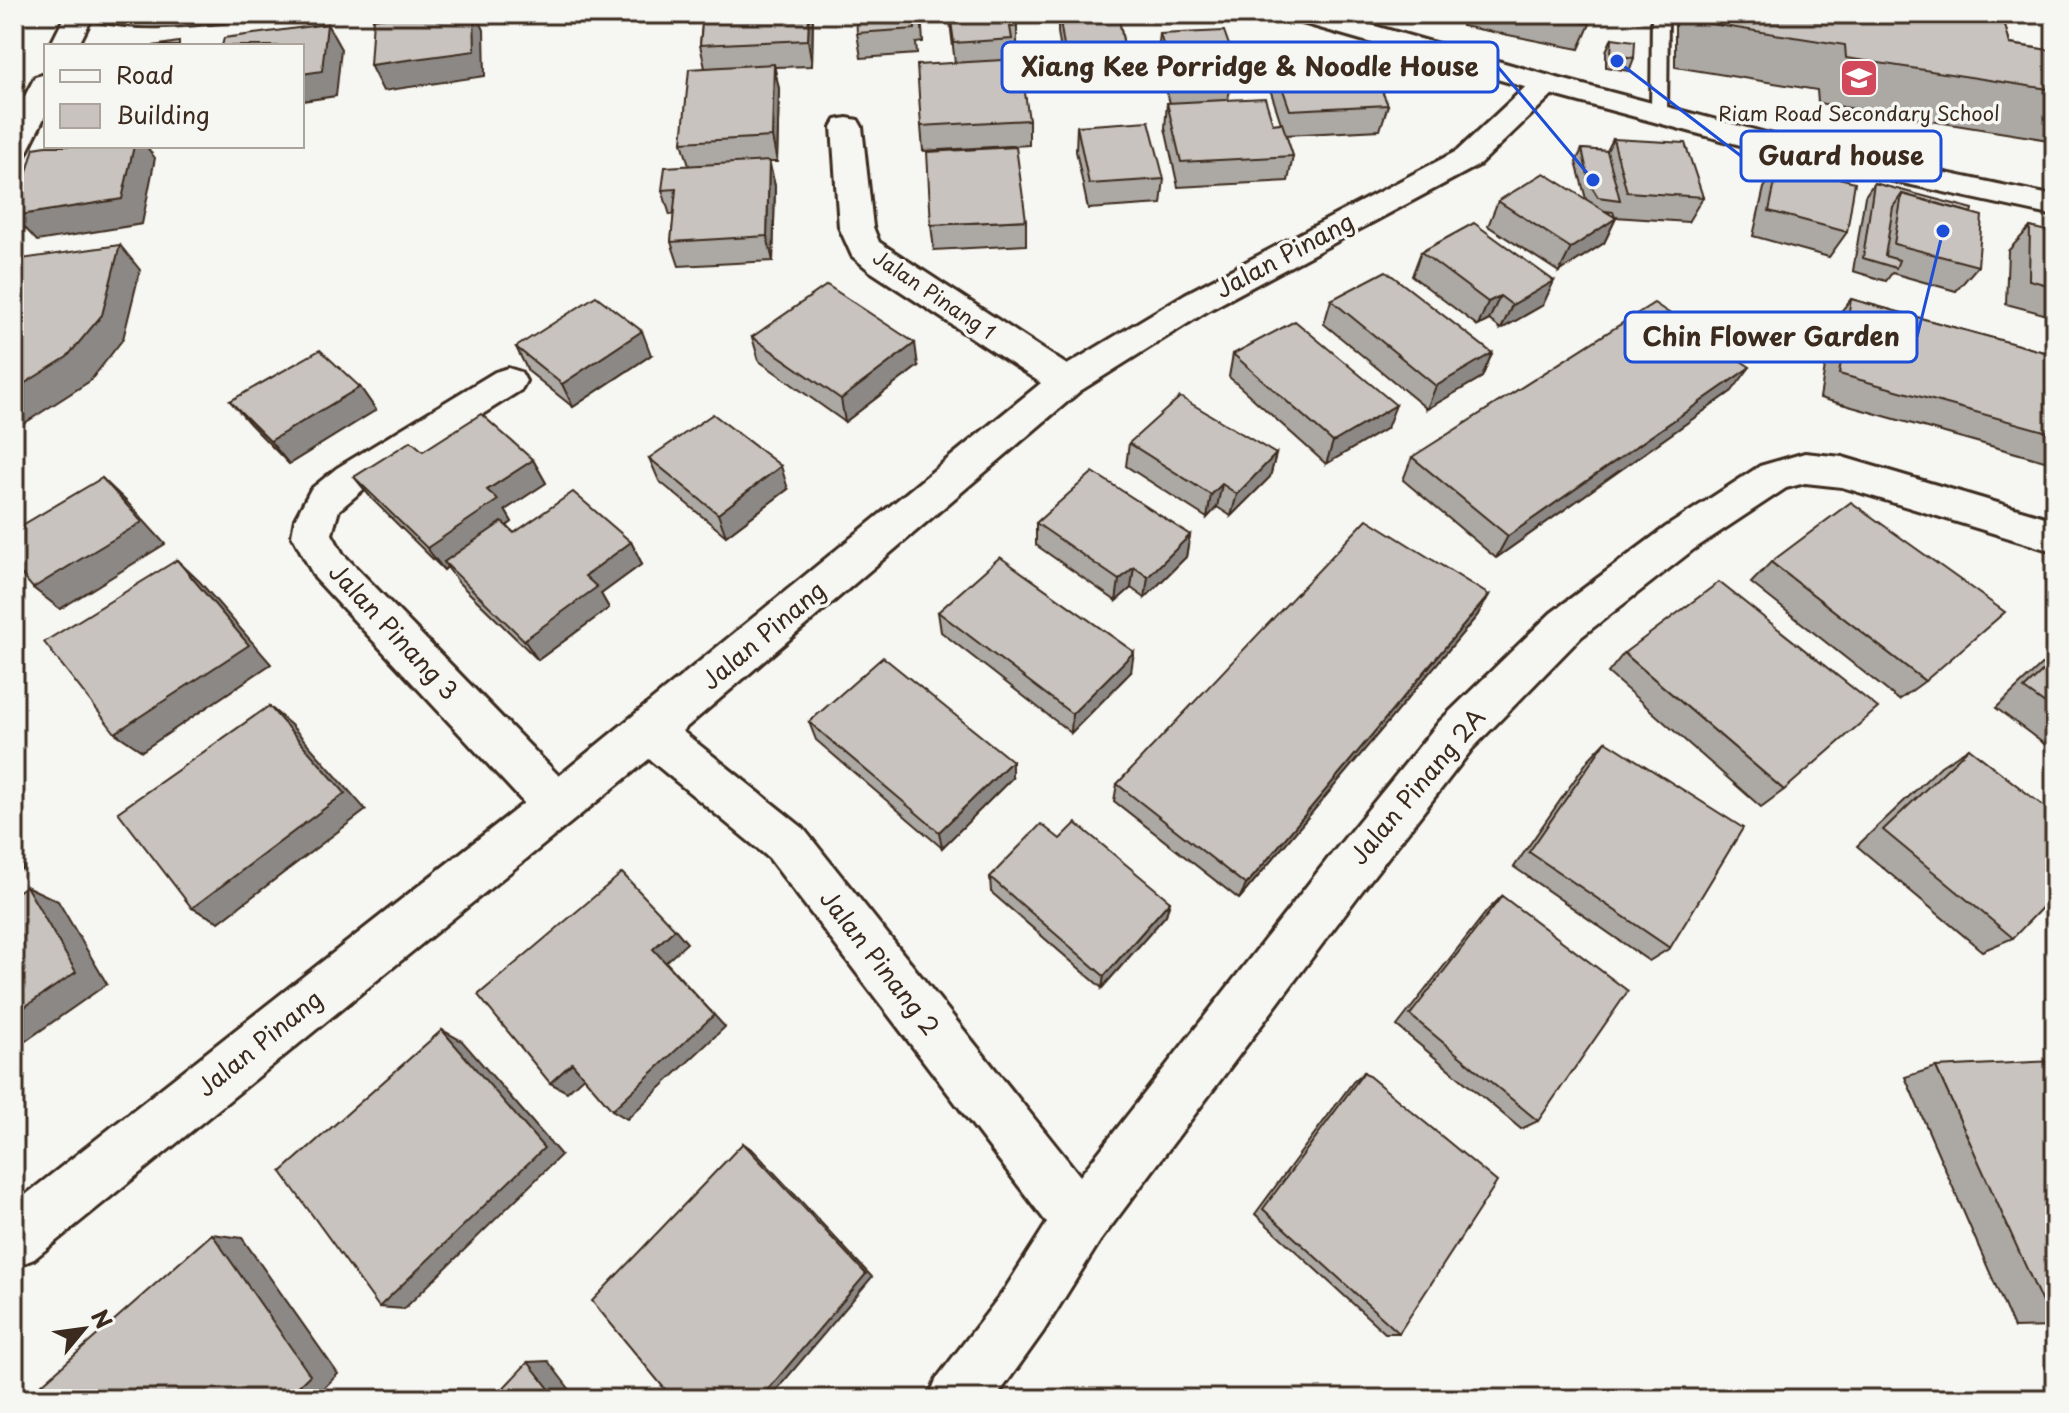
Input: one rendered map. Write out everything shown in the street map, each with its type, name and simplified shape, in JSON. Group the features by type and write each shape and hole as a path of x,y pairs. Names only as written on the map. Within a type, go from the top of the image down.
{"street":[{"path":"65,44 80,14"},
{"path":"105,14 153,19 222,14"},
{"path":"1302,14 1546,84 1807,153 2055,206"},
{"name":"Jalan Pinang","path":"14,1239 649,732 1067,382 1197,302 1468,158 1546,84"},
{"path":"14,149 44,87"},
{"name":"Jalan Pinang 1","path":"847,127 856,227 864,248 882,263 1067,382"},
{"name":"Jalan Pinang 3","path":"508,381 351,478 325,500 315,519 312,535 329,566 557,806"},
{"name":"Jalan Pinang 2A","path":"958,1399 1023,1312 1080,1221 1456,735 1566,625 1680,538 1774,476 1805,468 1842,472 2055,536"},
{"name":"Jalan Pinang 2","path":"649,732 786,843 1080,1221"}],"lane":[{"path":"1659,114 1660,14"}],"building":[{"path":"408,14 474,14 475,51 370,65 373,19"},
{"path":"703,14 809,14 808,40 700,45"},
{"path":"856,14 921,14 921,17 914,18 915,29 857,33"},
{"path":"950,14 1015,14 1017,27 1010,27 1012,39 954,43"},
{"path":"1059,14 1118,14 1125,51 1065,53"},
{"path":"1540,14 1592,14 1590,24"},
{"path":"1697,14 2002,14 2010,44 2055,51 2055,90 1846,58 1845,45 1698,22"},
{"path":"327,24 322,71 304,74 304,44 222,44 224,38"},
{"path":"1224,31 1235,62 1227,62 1232,75 1173,79 1160,34"},
{"path":"1612,38 1635,41 1634,58 1611,54"},
{"path":"1374,50 1387,80 1377,80 1388,105 1290,110 1271,55"},
{"path":"1020,59 1029,120 921,126 917,65"},
{"path":"774,64 772,137 682,142 689,69"},
{"path":"1265,98 1273,124 1282,123 1293,156 1181,162 1167,103"},
{"path":"1149,121 1164,179 1089,184 1077,126"},
{"path":"1613,139 1685,143 1703,197 1627,192"},
{"path":"1016,147 1026,220 931,225 927,152"},
{"path":"34,148 134,148 122,199 14,216"},
{"path":"1582,149 1607,151 1620,200 1598,197 1590,184"},
{"path":"769,161 767,236 671,242 676,189 662,190 665,167"},
{"path":"1779,163 1855,182 1847,232 1769,211"},
{"path":"1544,173 1616,218 1571,248 1498,201"},
{"path":"1874,183 1973,209 1972,213 1902,194 1893,207 1885,256 1899,260 1896,268 1863,258"},
{"path":"1902,194 1982,216 1978,266 1894,244"},
{"path":"1474,223 1554,281 1512,305 1500,296 1488,302 1421,252"},
{"path":"2030,227 2055,233 2055,287 2029,280"},
{"path":"120,245 102,315 67,357 14,390 14,260"},
{"path":"1386,271 1492,353 1436,386 1331,300"},
{"path":"827,285 915,343 841,399 752,337"},
{"path":"596,296 642,331 562,384 516,347"},
{"path":"1851,299 2055,355 2055,434 1839,374"},
{"path":"1654,303 1750,367 1508,536 1412,457"},
{"path":"1295,321 1396,405 1333,442 1233,354"},
{"path":"320,350 360,387 270,441 230,401"},
{"path":"1180,397 1276,454 1237,494 1222,484 1211,495 1129,443"},
{"path":"481,414 533,460 487,490 498,500 427,548 354,477 411,441 423,451"},
{"path":"713,414 781,466 718,514 649,458"},
{"path":"1093,472 1190,535 1148,577 1134,567 1119,580 1036,523"},
{"path":"102,478 142,522 33,588 14,566 14,530"},
{"path":"573,492 631,542 585,576 597,587 524,640 444,562 502,522 514,533"},
{"path":"1851,502 2005,612 1925,681 1771,562"},
{"path":"1367,519 1489,595 1246,885 1117,784"},
{"path":"1000,557 1134,652 1072,714 938,612"},
{"path":"177,560 249,645 115,733 44,642"},
{"path":"1719,582 1878,708 1784,790 1624,653"},
{"path":"883,657 1012,761 939,832 809,722"},
{"path":"2055,660 2055,711 2024,689"},
{"path":"269,706 345,793 192,908 118,812"},
{"path":"1606,741 1743,828 1670,948 1529,852"},
{"path":"1969,748 2055,815 2055,894 2013,938 1883,830"},
{"path":"1076,823 1170,901 1104,976 990,877 1041,824 1060,839"},
{"path":"622,873 675,929 653,949 714,1015 612,1110 572,1063 550,1083 478,995"},
{"path":"26,886 76,972 14,1014 14,894"},
{"path":"1502,896 1628,991 1538,1121 1410,1015"},
{"path":"442,1030 544,1148 379,1307 281,1172"},
{"path":"2055,1061 2055,1327 2053,1327 1936,1067"},
{"path":"1364,1072 1497,1182 1399,1333 1263,1209"},
{"path":"743,1143 866,1274 760,1399 673,1399 592,1301"},
{"path":"212,1234 310,1375 285,1399 25,1399"},
{"path":"528,1362 557,1399 493,1399"}],"place":[{"name":"Guard house","path":"1617,61"},
{"name":"Riam Road Secondary School","path":"1859,78"},
{"name":"Xiang Kee Porridge & Noodle House","path":"1593,180"},
{"name":"Chin Flower Garden","path":"1943,231"}]}
